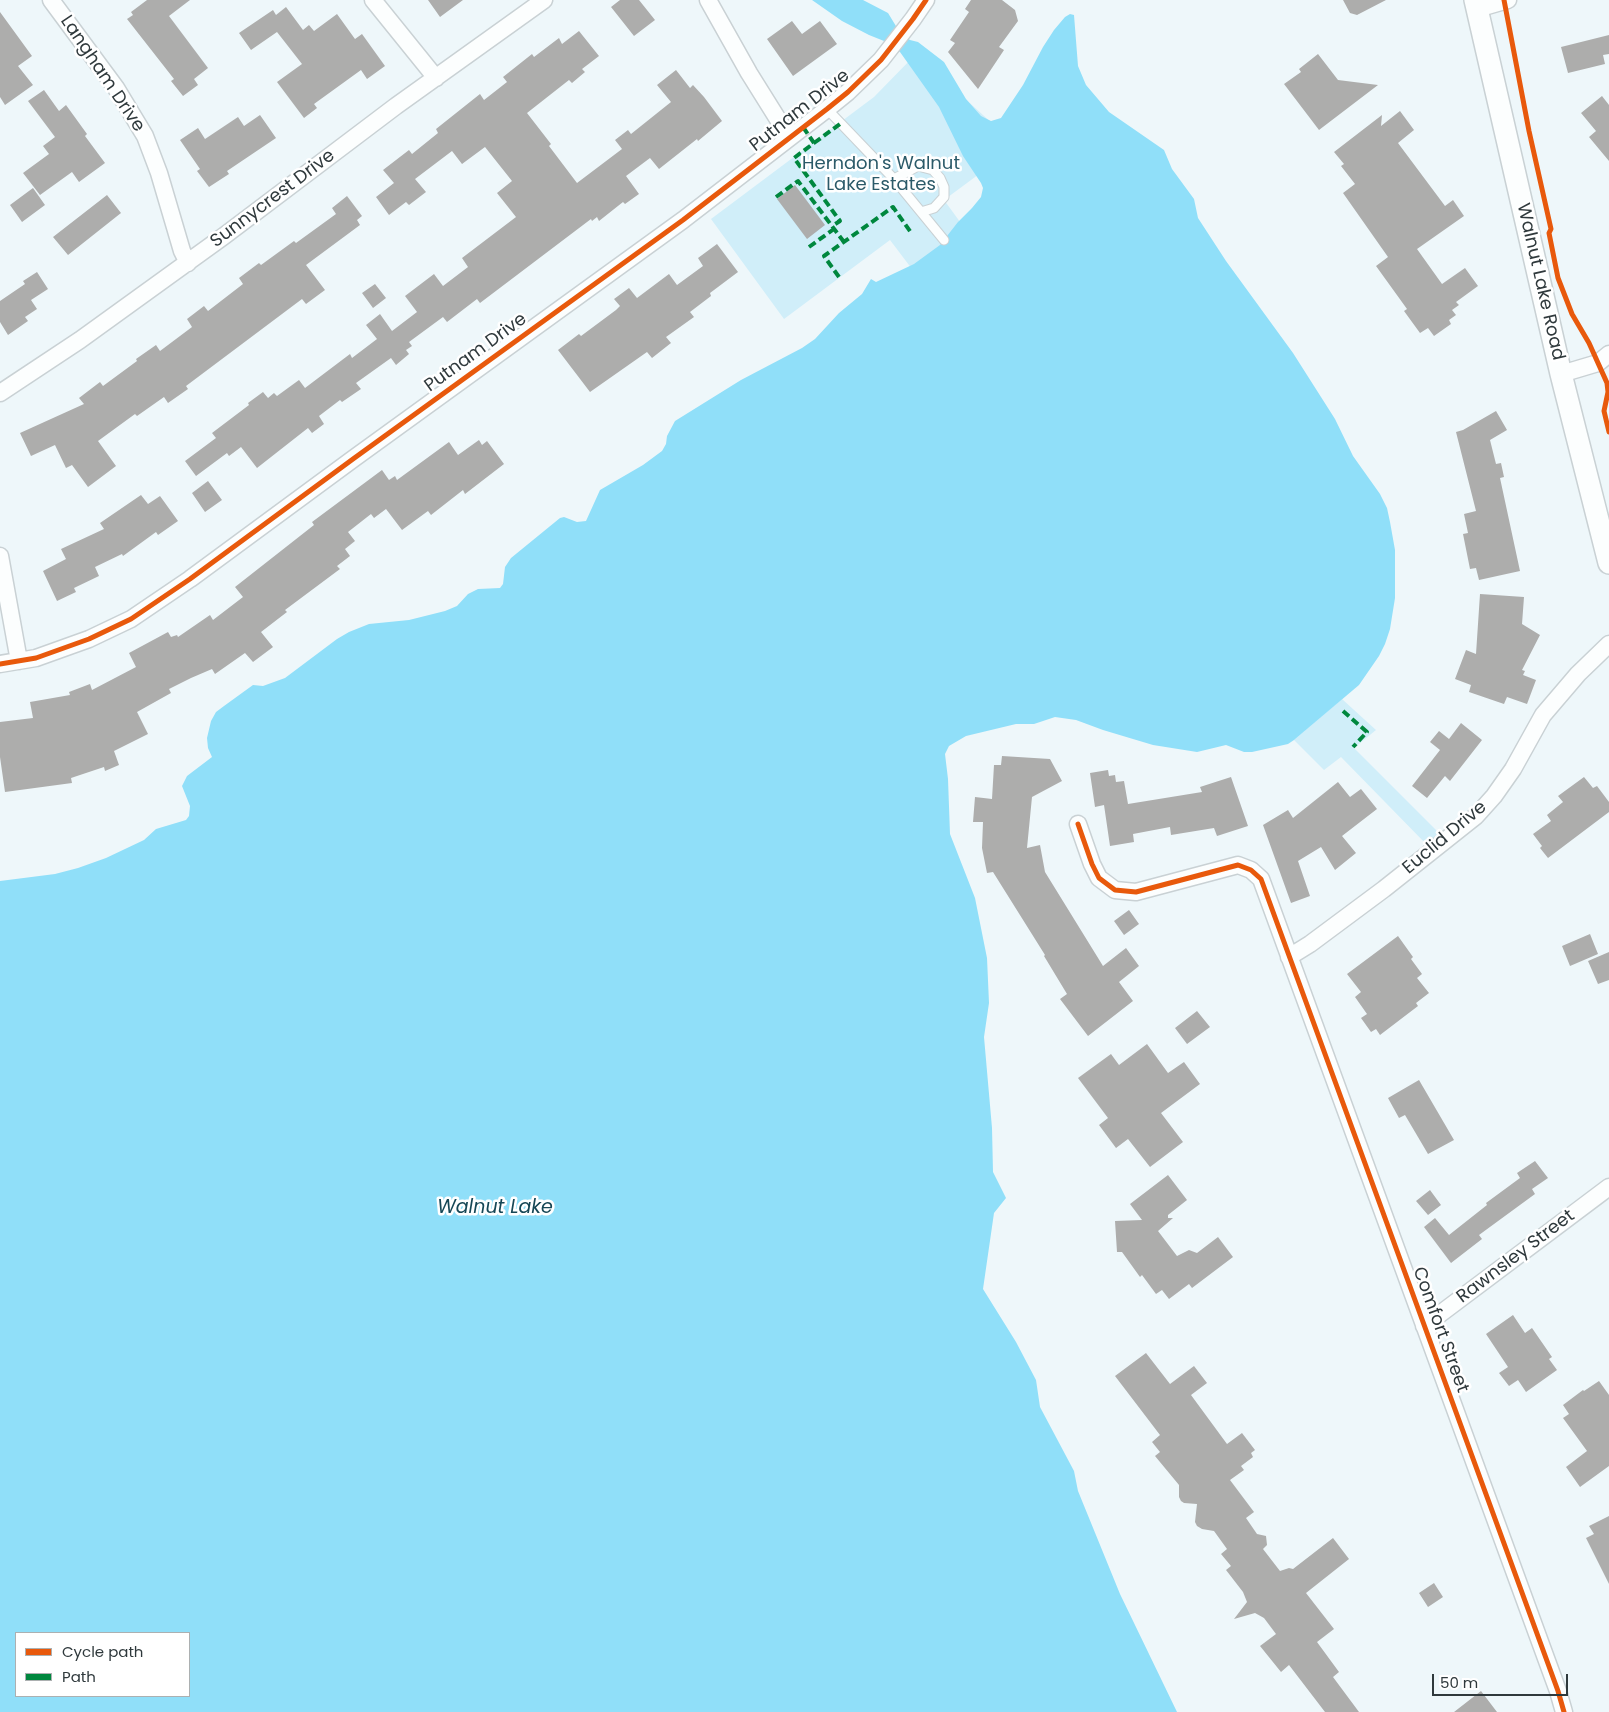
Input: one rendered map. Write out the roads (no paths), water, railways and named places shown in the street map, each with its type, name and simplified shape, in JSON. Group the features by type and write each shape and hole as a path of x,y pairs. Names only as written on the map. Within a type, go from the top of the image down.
{"street":[{"name":"Langham Drive","path":"51,0 116,88 145,136 159,173 182,251 188,263"},
{"path":"373,0 436,78"},
{"name":"Sunnycrest Drive","path":"0,393 80,340 188,263 544,0"},
{"path":"708,0 749,73 789,137"},
{"name":"Putnam Drive","path":"0,664 36,658 75,645 120,625 145,610 683,220 827,109 848,92 881,60 926,0"},
{"path":"1476,4 1508,0"},
{"name":"Walnut Lake Road","path":"1476,4 1561,374 1609,563"},
{"path":"1561,374 1598,363 1609,354"},
{"path":"0,556 19,661"},
{"name":"Euclid Drive","path":"1289,956 1310,944 1384,889 1476,816 1494,796 1513,769 1543,715 1578,674 1609,644"},
{"name":"Comfort Street","path":"1078,824 1099,878 1115,890 1136,892 1238,865 1251,870 1261,879 1558,1691 1564,1712"},
{"name":"Rawnsley Street","path":"1424,1326 1609,1187"}],"lane":[{"path":"827,109 894,179 944,240"},
{"path":"894,179 918,166 933,170 940,178 944,187 944,197 934,208 921,212"}],"water":[{"name":"Walnut Lake","path":"812,0 863,0 888,13 899,31 910,40 918,42 944,62 966,99 981,116 991,121 1001,118 1023,85 1054,30 1065,17 1070,14 1074,15 1078,66 1086,85 1109,112 1164,150 1172,169 1194,199 1198,218 1226,261 1293,353 1335,419 1353,456 1380,494 1387,508 1390,522 1395,550 1395,598 1390,629 1385,644 1359,685 1288,744 1252,752 1244,752 1226,745 1197,752 1153,745 1076,720 1055,717 1034,724 1016,724 966,736 949,746 945,754 950,834 975,898 987,958 989,1003 984,1037 992,1128 993,1172 1006,1198 994,1213 983,1289 1016,1342 1036,1380 1040,1407 1074,1471 1078,1491 1120,1594 1177,1712 0,1712 0,881 55,874 78,868 106,858 144,840 156,829 186,820 189,816 190,806 182,786 187,776 212,757 208,748 207,738 211,721 216,712 253,685 263,686 285,678 349,632 369,624 409,620 445,611 457,606 468,594 478,589 500,588 503,584 505,567 511,558 560,518 564,517 577,522 586,521 600,490 643,465 662,451 675,421 741,380 802,348 815,339 839,313 862,294 871,279 876,282 914,264 940,245 981,197 983,188 963,156 939,107 900,52 889,43 842,21"}],"park label":[{"name":"Herndon's Walnut Lake Estates","path":"881,174"}]}
